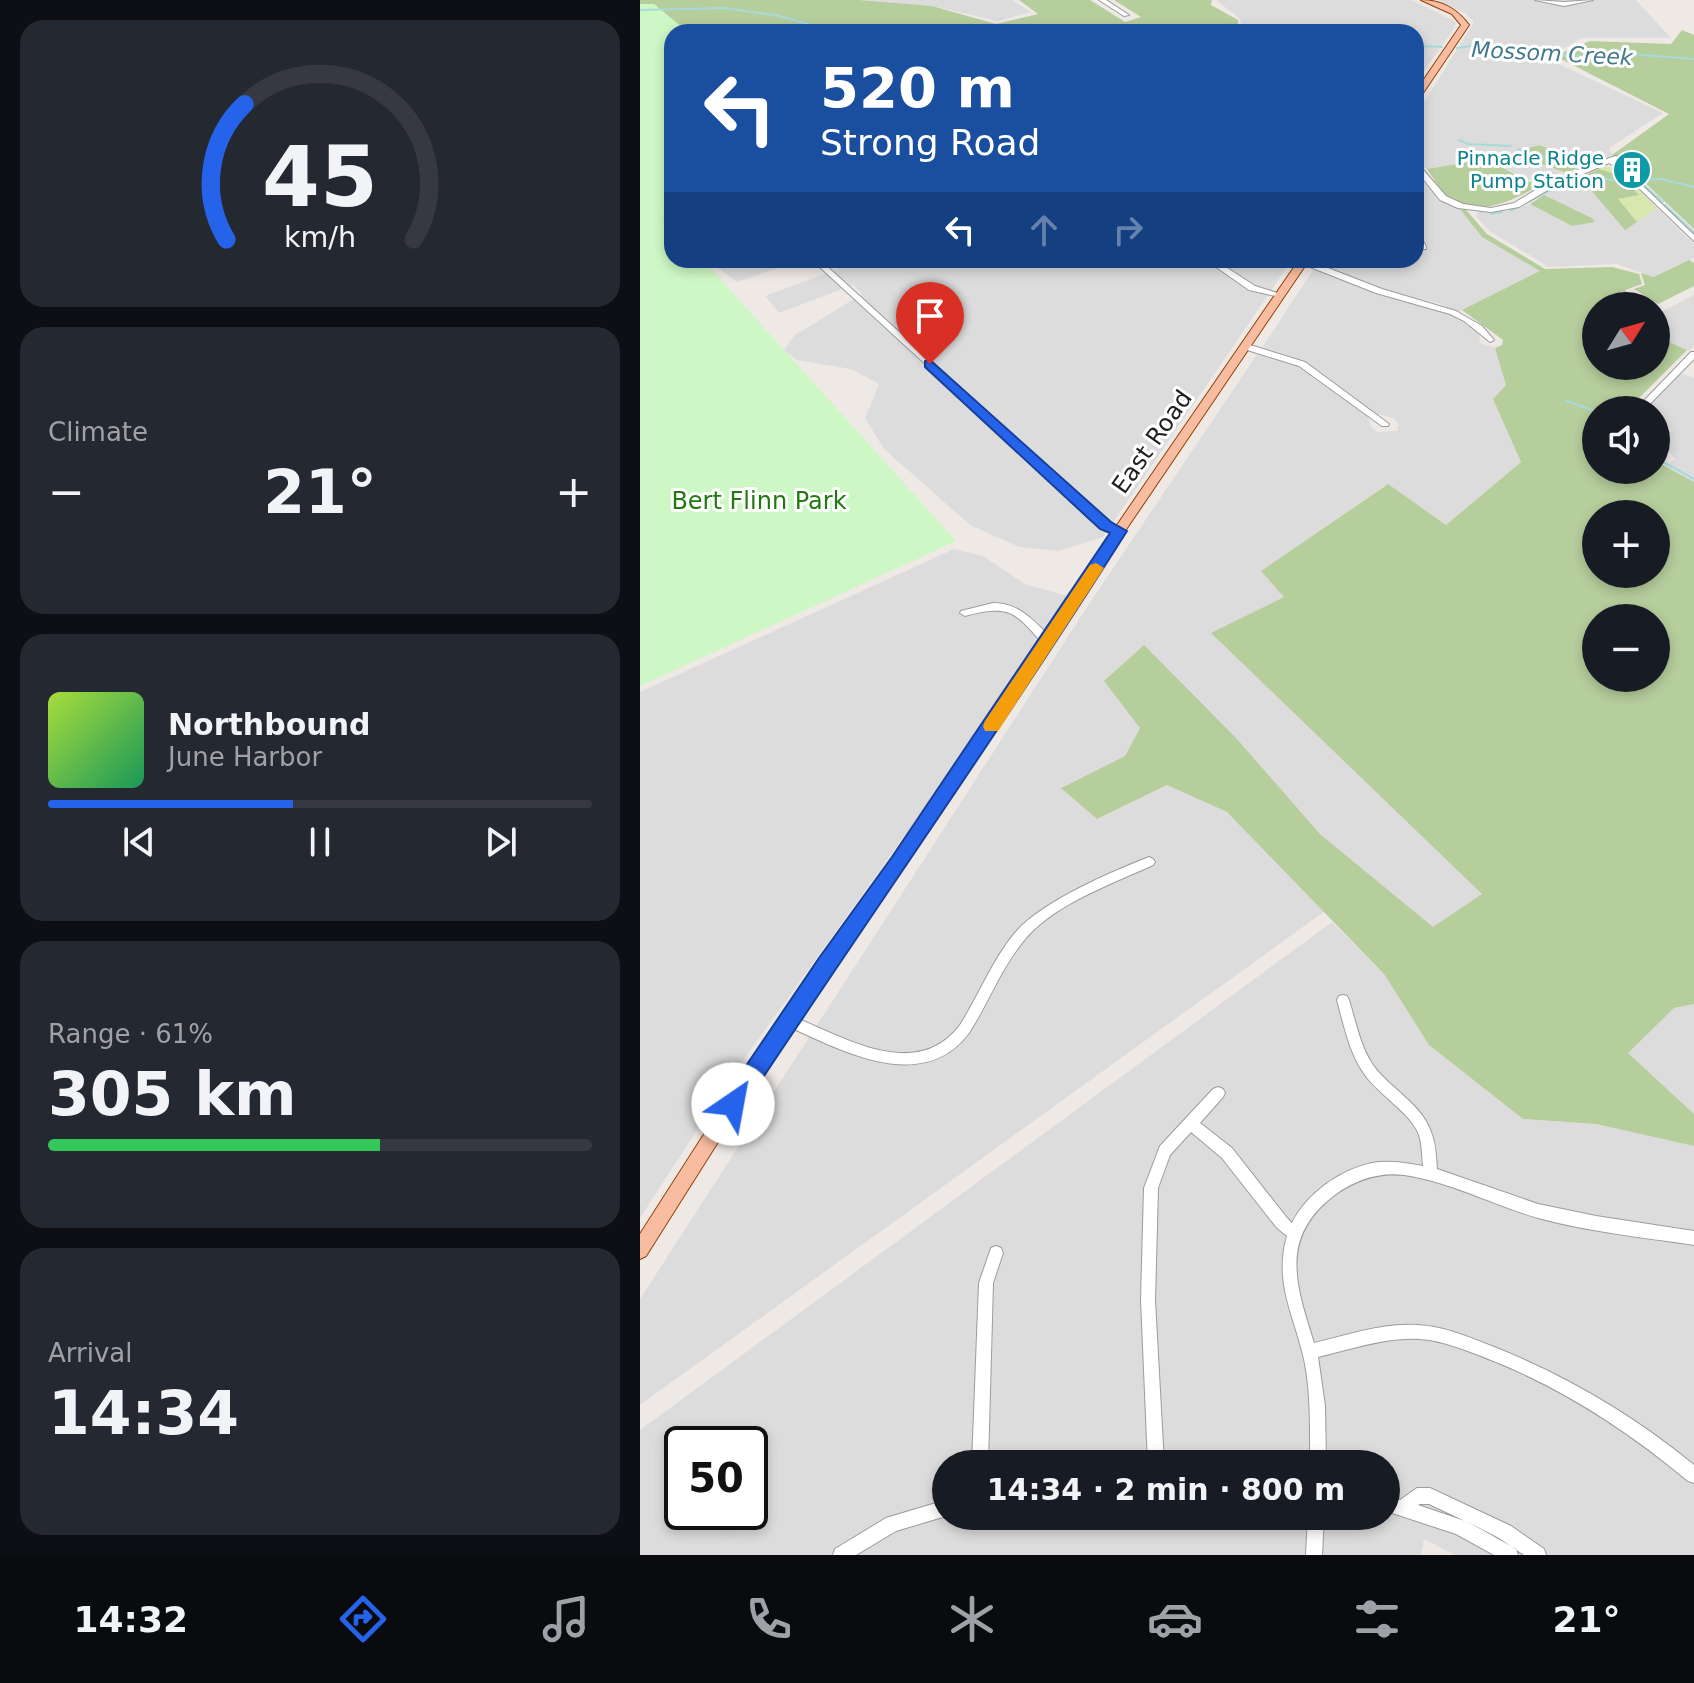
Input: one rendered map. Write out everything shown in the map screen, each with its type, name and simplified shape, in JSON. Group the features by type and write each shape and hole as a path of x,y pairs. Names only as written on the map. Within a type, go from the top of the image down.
{"main road":[{"path":"1424,85 1465,25 1455,12 1425,0"},
{"name":"East Road","path":"640,1250 789,1021 1299,268"}],"street":[{"path":"1102,0 1126,15"},
{"path":"1538,0 1564,4 1590,0"},
{"path":"1424,175 1443,198 1461,206 1491,210 1516,205 1550,185 1612,159 1694,239"},
{"path":"825,268 1106,525 1119,531"},
{"path":"1222,268 1252,288 1280,295"},
{"path":"1322,268 1387,294 1451,311 1484,332 1490,340"},
{"path":"1247,347 1302,364 1385,424"},
{"path":"1653,396 1694,354"},
{"path":"965,613 993,605 1018,609 1048,642"},
{"path":"789,1021 882,1058 905,1061 930,1055 963,1031 1015,942 1031,925 1055,909 1149,862"},
{"path":"1343,1000 1368,1069 1383,1087 1414,1113 1426,1130 1430,1171"},
{"path":"1155,1450 1148,1300 1150,1194 1161,1157 1218,1093"},
{"path":"1190,1123 1227,1153 1282,1223 1293,1232"},
{"path":"1318,1450 1318,1414 1310,1351 1292,1293 1289,1272 1293,1232 1327,1191 1356,1174 1388,1168 1430,1171 1517,1206 1555,1216 1694,1238"},
{"path":"980,1450 986,1283 996,1253"},
{"path":"1310,1351 1388,1334 1416,1332 1445,1336 1526,1366 1561,1383 1630,1424 1694,1475"},
{"path":"1404,1507 1421,1494 1430,1496 1496,1528 1538,1555"},
{"path":"1400,1506 1460,1527 1510,1555"},
{"path":"841,1555 892,1524 932,1512"},
{"path":"1314,1555 1315,1530"}],"shaded area":[{"path":"859,0 1012,0 1031,12 998,21 932,6"},
{"path":"1216,0 1412,0 1456,22 1424,71 1424,24 1241,24 1240,19"},
{"path":"1438,0 1636,0 1671,38 1582,38 1546,58 1663,113 1609,148 1612,155 1592,163 1539,145 1514,153 1567,174 1541,185 1497,165 1469,162 1427,169 1424,167 1424,102 1474,22 1466,14"},
{"path":"1580,177 1643,218 1657,208 1694,244 1694,258 1654,277 1616,264 1549,267 1489,231 1476,216 1478,211 1510,211 1530,204 1572,226 1592,218 1544,195"},
{"path":"1424,182 1437,197 1460,208 1482,237 1541,271 1458,312 1438,303 1378,289 1330,268 1424,268"},
{"path":"718,268 778,268 737,282"},
{"path":"1287,268 1103,537 1059,551 1019,547 970,525 884,449 865,418 879,384 851,369 797,360 784,350 795,335 862,294 853,285 779,313 765,296 838,269"},
{"path":"1314,268 1318,268 1440,309 1479,332 1480,343 1494,347 1498,353 1506,385 1494,400 1521,462 1446,525 1387,484 1261,571 1284,597 1212,633 1483,894 1433,928 1320,834 1237,739 1140,728 1125,756 1062,787 1097,819 1167,785 1227,812 1325,911 640,1405 640,1299 1089,604 1258,353 1297,366 1368,417 1371,427 1377,432 1397,431 1399,424 1394,418 1377,414 1301,360 1262,348"},
{"path":"1694,295 1694,346 1689,351 1670,342 1670,307"},
{"path":"1680,373 1694,378 1694,482 1670,468 1670,463 1675,459 1670,452 1670,396 1659,396"},
{"path":"954,549 983,556 1025,584 1067,596 949,774 734,1073 640,1218 640,692"},
{"path":"1332,922 1384,974 1429,1045 1523,1119 1596,1124 1694,1146 1694,1555 1454,1555 1424,1539 1421,1555 640,1555 640,1430"},
{"path":"1694,1004 1694,1114 1627,1053 1674,1008"},
{"path":"719,1530 742,1530 725,1542"}],"green space":[{"path":"640,0 859,0 932,6 996,24 664,24 666,268 640,301"},
{"path":"1019,0 1090,0 1125,22 1141,17 1114,0 1212,0 1211,5 1238,20 1238,24 996,24 1038,14"},
{"name":"Bert Flinn Park","path":"640,4 654,4 678,24 664,24 664,268 710,268 956,541 640,686"},
{"path":"1682,30 1694,35 1694,229 1641,179 1644,177 1632,165 1620,164 1612,155 1669,114 1555,56 1590,41 1671,44"},
{"path":"1539,145 1591,163 1566,173 1512,153"},
{"path":"1469,162 1497,165 1538,186 1492,206 1468,206 1445,194 1427,169"},
{"path":"1602,166 1616,168 1657,208 1637,222 1618,199 1638,194 1599,169 1585,173"},
{"path":"1599,169 1619,175 1639,195 1618,199 1637,222 1625,230 1580,177"},
{"path":"1544,195 1595,222 1572,226 1530,204"},
{"path":"1460,209 1466,210 1487,234 1545,269 1612,267 1639,274 1642,284 1625,290 1626,292 1582,292 1582,380 1657,380 1641,396 1582,396 1582,484 1670,484 1670,469 1694,482 1694,1004 1674,1008 1628,1053 1694,1114 1694,1146 1596,1124 1523,1119 1429,1045 1384,974 1227,812 1167,785 1097,819 1061,788 1125,756 1140,728 1104,681 1144,645 1237,739 1320,834 1433,927 1482,894 1211,633 1284,597 1261,571 1388,484 1446,525 1521,462 1493,399 1506,385 1495,348 1502,345 1503,340 1462,310 1540,271 1482,237"},
{"path":"1689,260 1694,263 1694,286 1670,298 1670,292 1639,292 1634,289 1645,285 1641,273 1654,277"},
{"path":"1670,342 1687,350 1670,367"}],"waterway":[{"name":"Mossom Creek","path":"640,10 725,8 780,16 808,24"},
{"name":"Mossom Creek","path":"1457,48 1483,44 1569,56 1630,54 1694,59"},
{"name":"Mossom Creek","path":"1424,46 1442,47"},
{"path":"1459,140 1468,144 1511,146"},
{"path":"1518,149 1580,167"},
{"path":"1579,177 1586,174"},
{"path":"1595,174 1609,180 1623,180"},
{"path":"1510,211 1573,179"},
{"path":"1641,180 1661,179 1694,187"},
{"path":"1645,186 1663,202"},
{"path":"1665,205 1694,232"},
{"path":"1491,214 1502,212"},
{"path":"1566,401 1582,406"},
{"path":"1670,466 1694,479"}],"slow traffic":[{"path":"991,726 1096,568"}],"place":[{"name":"Pinnacle Ridge Pump Station","path":"1632,170"}],"route":[{"path":"733,1104 899,863 1119,531 1106,525 930,364"}]}
